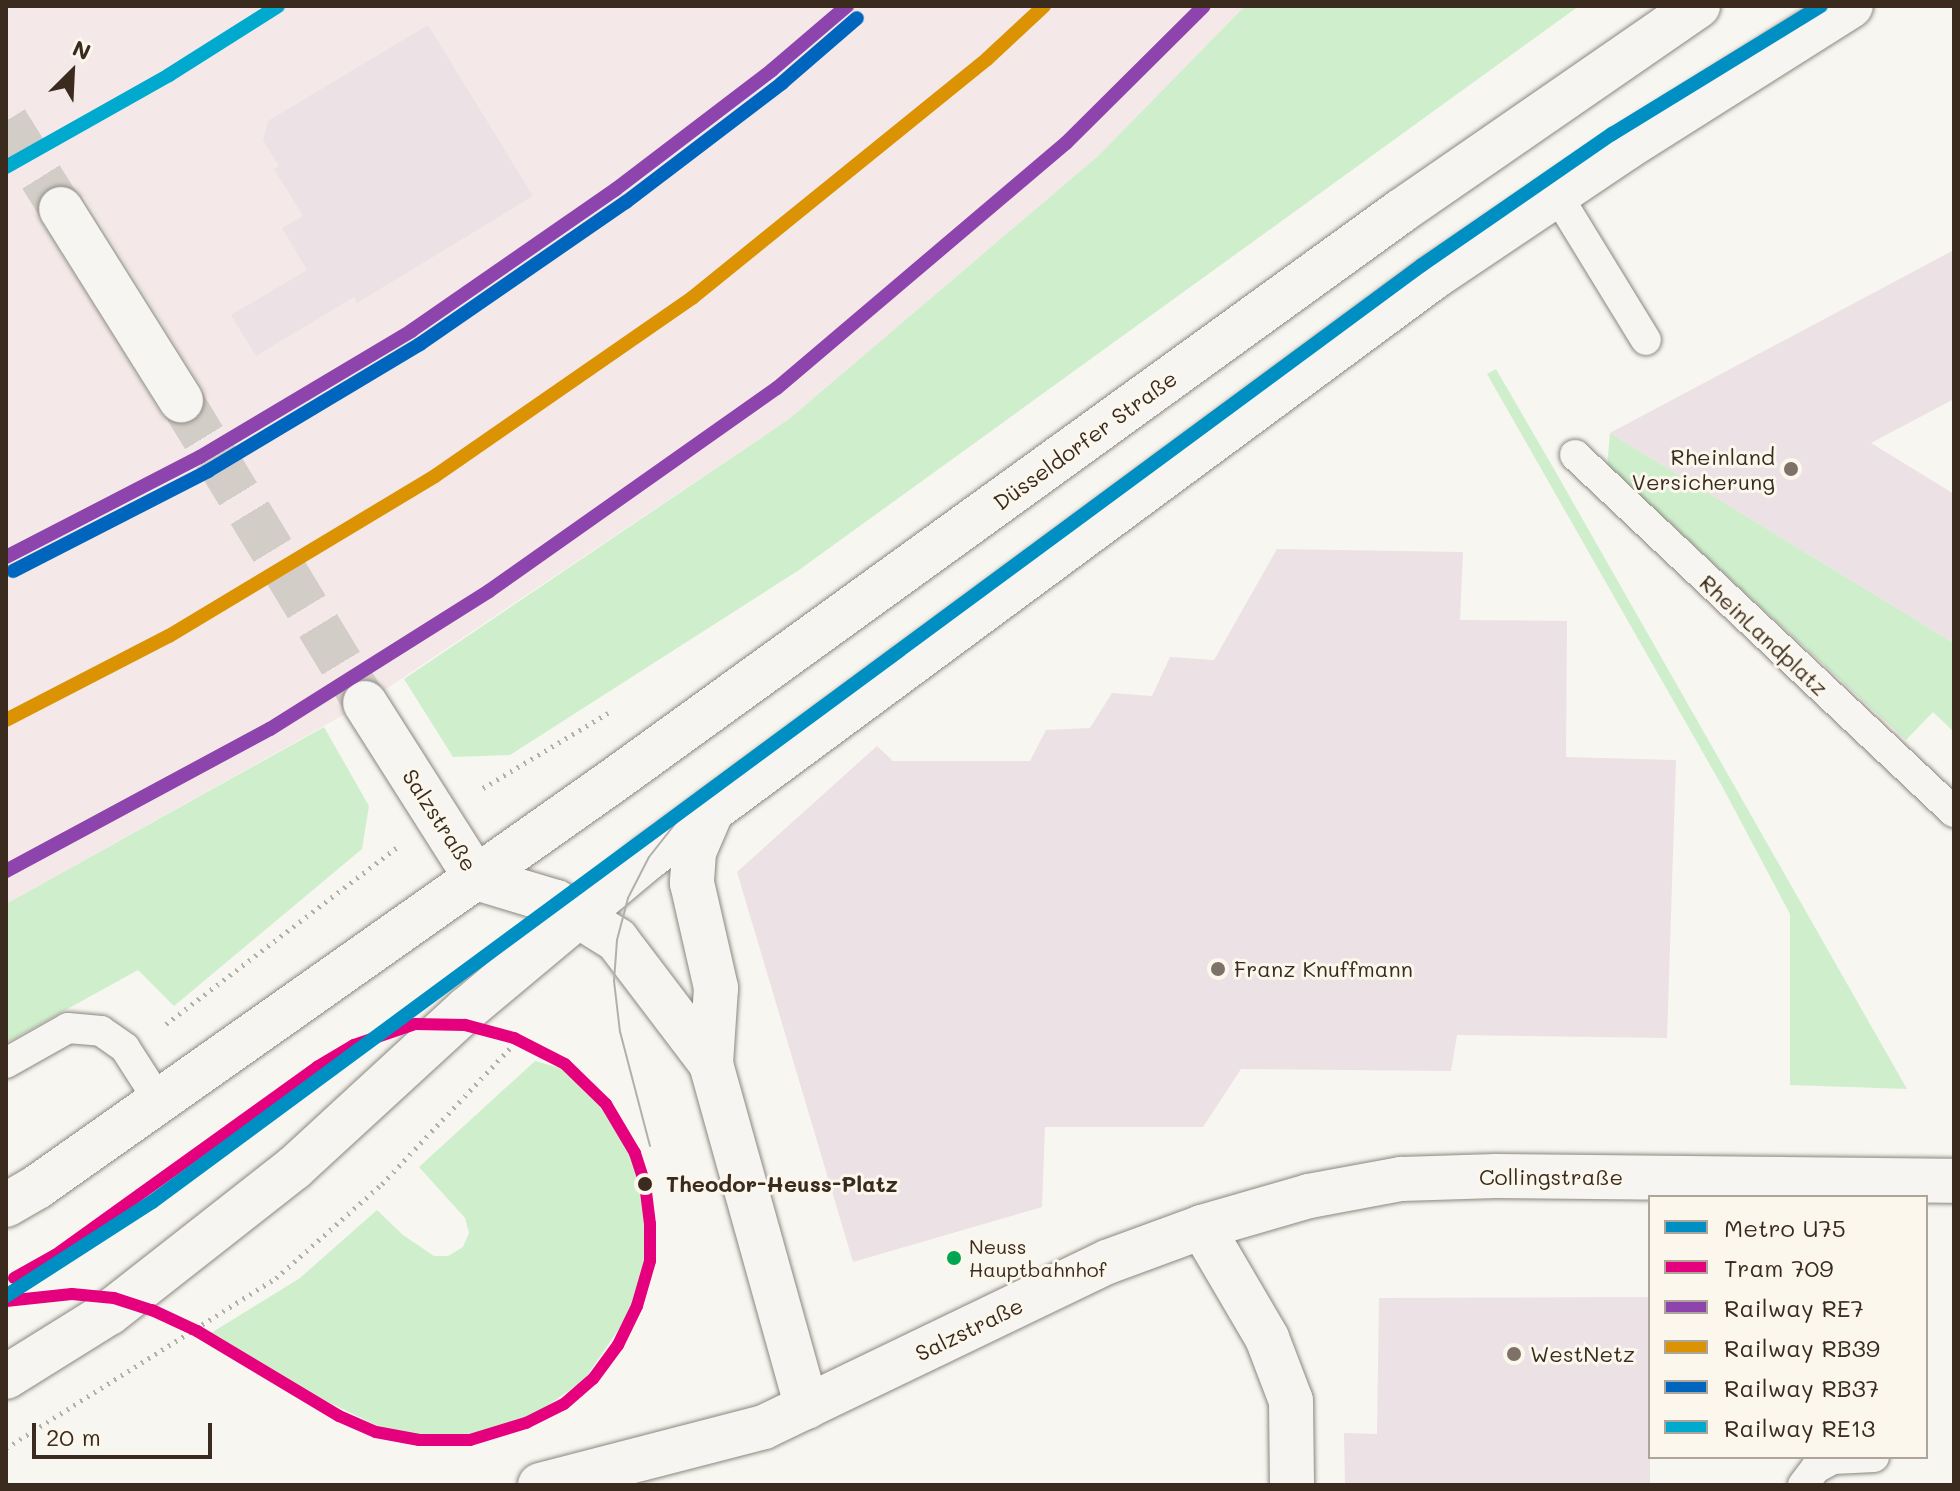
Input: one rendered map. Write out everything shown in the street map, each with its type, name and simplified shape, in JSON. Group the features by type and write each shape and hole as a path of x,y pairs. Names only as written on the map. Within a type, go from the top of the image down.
{"main road":[{"name":"Düsseldorfer Straße","path":"476,878 1388,220 1698,6"},
{"path":"6,1377 109,1313 294,1168 467,1009 579,914 712,810 1434,277 1851,6"},
{"path":"61,209 181,400"},
{"name":"Salzstraße","path":"365,703 476,878 530,892 579,914 617,940 711,1064"},
{"name":"Salzstraße","path":"712,810 694,852 692,883 716,988 711,1064 807,1407 1107,1262 1202,1227"},
{"path":"6,1205 476,878"},
{"name":"Collingstraße","path":"1202,1227 1309,1196 1401,1179 1496,1176 1899,1189 1954,1181"},
{"path":"1202,1227 1267,1338 1291,1401 1292,1485"},
{"path":"540,1485 764,1427 807,1407"}],"lane":[{"path":"1557,195 1646,340"},
{"name":"RheinLandplatz","path":"1575,455 1954,812"},
{"path":"6,1063 68,1028 101,1031 125,1048 159,1101"},
{"path":"1803,1485 1816,1468 1833,1459"}],"shaded area":[{"path":"6,6 1245,6 1098,156 789,419 365,703 6,904","holes":["84,196 204,391 163,417 42,223"]}],"green space":[{"path":"1245,6 1579,6 799,570 510,755 453,757 404,679 789,419 1098,156"},
{"path":"1496,369 1907,1089 1790,1085 1790,914 1722,786 1487,374"},
{"path":"1610,433 1954,643 1954,732 1933,712 1906,740 1607,466"},
{"path":"324,727 369,806 362,849 174,1006 138,970 6,1043 6,904"},
{"path":"535,1061 568,1070 603,1106 629,1147 641,1178 648,1219 645,1273 631,1311 584,1380 530,1418 484,1432 431,1439 386,1430 326,1401 211,1333 300,1278 377,1210 403,1235 434,1256 448,1256 463,1247 469,1233 465,1218 419,1167"}],"building":[{"path":"428,25 533,196 357,303 354,297 256,356 231,315 307,270 282,228 303,216 274,169 279,166 263,140 268,121"},
{"name":"Rheinland Versicherung","path":"1954,250 1954,399 1871,443 1954,494 1954,643 1610,433"},
{"name":"Franz Knuffmann","path":"1277,549 1463,552 1460,620 1567,621 1566,757 1676,760 1667,1038 1457,1035 1451,1071 1241,1069 1203,1127 1045,1127 1042,1207 853,1262 737,872 877,746 893,761 1030,761 1046,730 1090,728 1112,693 1152,696 1170,657 1214,660"},
{"path":"1648,1297 1650,1485 1345,1485 1344,1433 1377,1434 1379,1298"}],"tunnel":[{"path":"6,121 61,209"},
{"path":"181,400 365,703"}],"tram line":[{"path":"650,1146 620,1032 614,981 617,940 628,898 649,857 682,815 724,778"},
{"name":"709","path":"6,1301 72,1294 114,1298 152,1310 197,1331 339,1416 376,1432 419,1440 470,1440 526,1423 564,1404 593,1379 618,1345 637,1306 650,1261 650,1224 645,1184 635,1153 606,1104 565,1064 514,1038 465,1025 415,1024 354,1045 317,1067 55,1255 14,1278"}],"metro line":[{"name":"U75","path":"6,1296 152,1202 1422,265 1612,134 1821,6"}],"rail line":[{"name":"RE13","path":"6,167 169,75 278,6"},
{"name":"RE7","path":"6,557 200,457 411,331 616,189 772,70 847,6"},
{"name":"RB39","path":"6,720 169,636 435,476 692,298 987,59 1044,6"},
{"name":"RE7","path":"6,871 270,729 489,591 777,388 1066,143 1204,6"},
{"name":"RB37","path":"13,571 208,471 420,344 626,202 782,83 857,18"}],"place":[{"name":"Rheinland Versicherung","path":"1791,469"},
{"name":"Franz Knuffmann","path":"1218,969"},
{"name":"Theodor-Heuss-Platz","path":"645,1184"},
{"name":"Neuss Hauptbahnhof","path":"954,1258"},
{"name":"WestNetz","path":"1514,1354"}]}
